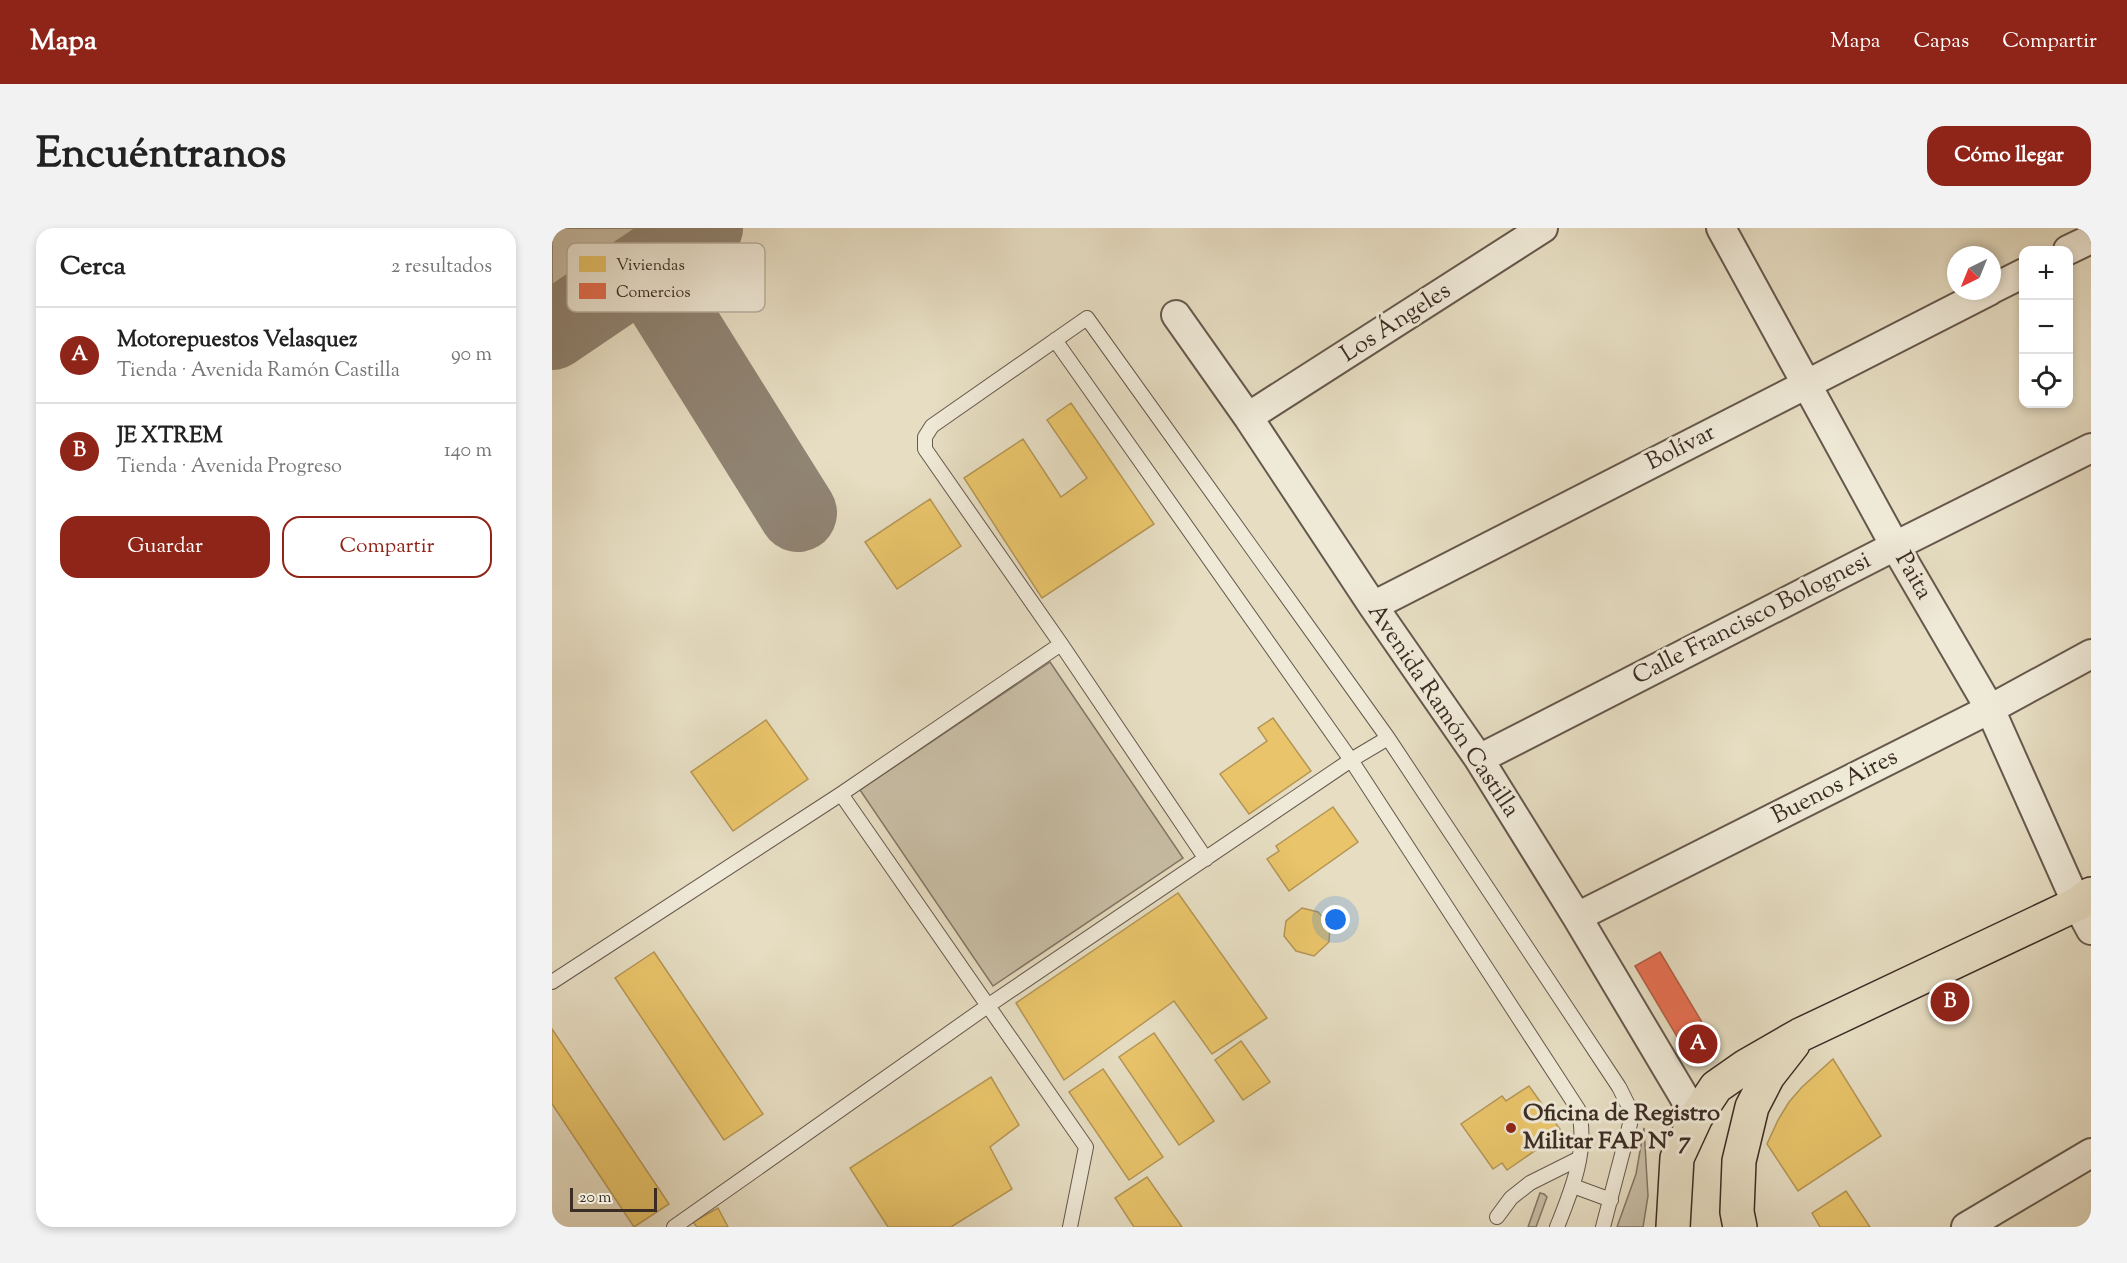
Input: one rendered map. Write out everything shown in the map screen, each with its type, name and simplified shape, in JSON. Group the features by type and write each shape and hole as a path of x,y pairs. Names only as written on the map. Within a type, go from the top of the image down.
{"main road":[{"path":"1673,1227 1677,1158 1696,1117 1716,1087 1746,1066 1800,1035 2088,908"},
{"path":"1740,1227 1737,1212 1739,1161 1752,1107 1768,1076 1800,1035"}],"street":[{"name":"Los Ángeles","path":"1248,417 1543,228"},
{"name":"Paita","path":"1727,230 1895,546 1990,709 2088,908"},
{"path":"2073,248 2091,239"},
{"name":"Bolívar","path":"2001,284 2019,276"},
{"name":"Bolívar","path":"1373,606 1971,300"},
{"name":"Avenida Ramón Castilla","path":"1176,315 1248,417 1373,606 1479,759 1577,917 1696,1117"},
{"name":"Calle Francisco Bolognesi","path":"1479,759 2091,448"},
{"name":"Buenos Aires","path":"1577,917 1990,709 2091,654"},
{"path":"1966,1227 2091,1153"}],"lane":[{"path":"1206,859 926,449 925,437 932,426 1088,318 1388,738 1619,1087 1630,1109 1629,1134 1603,1227"},
{"path":"1055,340 1351,760 1578,1109 1583,1129 1578,1159 1573,1186 1557,1227"},
{"path":"552,982 841,794 1061,644"},
{"path":"674,1227 989,1005 1351,760 1388,738"},
{"path":"841,794 1086,1147 1070,1227"},
{"path":"1497,1217 1511,1198 1530,1183 1578,1159"},
{"path":"1573,1186 1611,1200"}],"shaded area":[{"path":"552,228 645,228 623,243 567,243 567,281 552,291"},
{"path":"1050,662 1183,858 993,986 860,790"},
{"path":"1644,1128 1648,1196 1643,1227 1617,1227 1636,1174"},
{"path":"1540,1193 1547,1197 1536,1227 1528,1227"}],"building: Viviendas":[{"path":"1071,403 1154,524 1042,598 964,478 1023,439 1061,497 1087,478 1047,420"},
{"path":"930,499 961,546 897,589 865,542"},
{"path":"1273,718 1311,771 1249,814 1220,774 1267,741 1258,728"},
{"path":"766,720 808,779 733,831 691,772"},
{"path":"1333,807 1358,842 1289,891 1267,859 1279,851 1276,846"},
{"path":"1178,893 1267,1018 1212,1054 1174,1001 1064,1080 1016,1003"},
{"path":"1302,908 1318,912 1330,925 1329,942 1314,956 1296,951 1284,936 1286,921"},
{"path":"654,952 763,1114 724,1140 615,978"},
{"path":"552,1029 669,1204 634,1227 552,1104"},
{"path":"1154,1033 1214,1121 1179,1145 1119,1057"},
{"path":"1241,1041 1270,1082 1243,1100 1215,1060"},
{"path":"1833,1059 1881,1136 1798,1191 1767,1144 1789,1102"},
{"path":"1103,1069 1163,1157 1129,1180 1069,1092"},
{"path":"991,1077 1019,1125 990,1147 1012,1189 951,1227 888,1227 850,1168"},
{"name":"Oficina de Registro Militar FAP N° 7","path":"1529,1086 1562,1132 1507,1170 1502,1163 1493,1169 1461,1124 1502,1096 1506,1101"},
{"path":"1147,1177 1182,1227 1134,1227 1115,1198"},
{"path":"1846,1191 1870,1227 1820,1227 1812,1213"},
{"path":"718,1208 728,1227 697,1227 693,1222"}],"building: Comercios":[{"path":"1660,952 1715,1044 1694,1057 1685,1050 1635,966"}],"taxiway":[{"path":"682,243 704,228"},
{"path":"552,331 580,312"},
{"path":"672,312 798,513"}],"place":[{"name":"JE XTREM","path":"1950,1002"},
{"name":"Motorepuestos Velasquez","path":"1698,1044"},
{"name":"Oficina de Registro Militar FAP N° 7","path":"1511,1128"}]}
